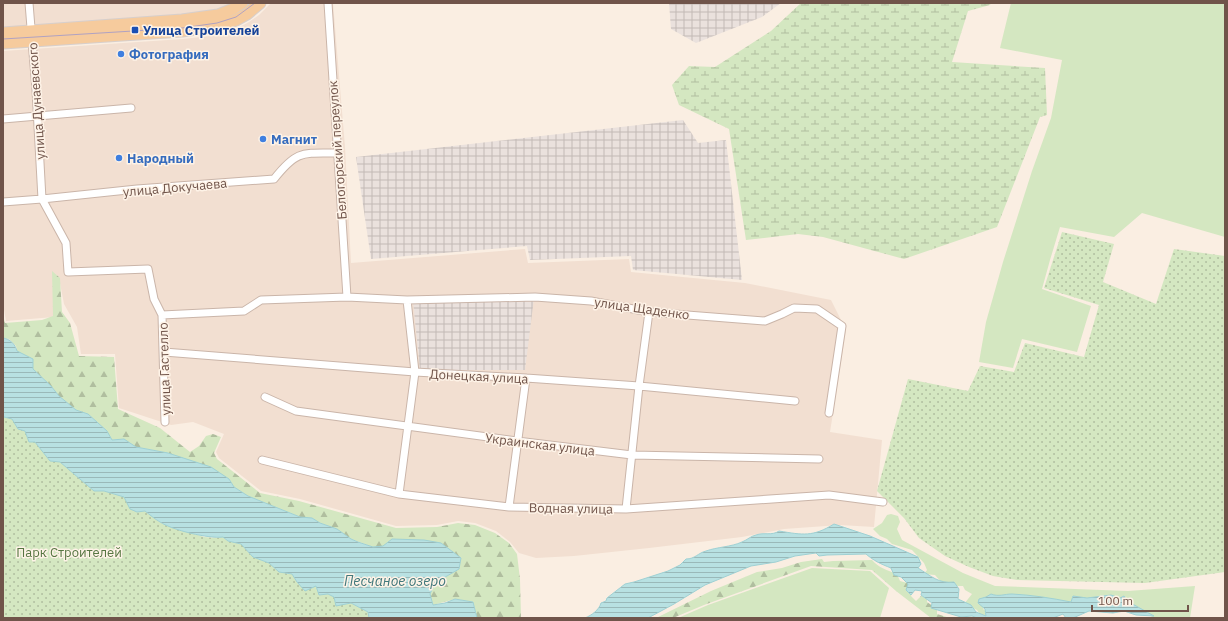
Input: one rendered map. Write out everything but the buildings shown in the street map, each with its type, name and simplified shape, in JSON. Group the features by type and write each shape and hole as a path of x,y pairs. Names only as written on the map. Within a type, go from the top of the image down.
{"main road":[{"path":"182,26 218,15 233,9 242,3"},
{"path":"3,43 32,36 182,26 218,26 236,20 260,3"},
{"path":"3,33 32,36"}],"street":[{"name":"улица Дунаевского","path":"29,3 42,199"},
{"name":"Белогорский переулок","path":"328,3 347,297"},
{"path":"3,120 131,108"},
{"name":"улица Докучаева","path":"3,202 137,189 274,179 284,167 302,154 337,153"},
{"path":"42,199 66,243 68,272 148,269 154,299 162,315"},
{"name":"улица Щаденко","path":"162,315 244,311 261,300 347,297 407,300 536,297 591,301 649,312 765,321 794,308 817,309 842,326 829,413"},
{"path":"399,494 415,372 407,300"},
{"path":"626,509 639,386 649,312"},
{"name":"улица Гастелло","path":"162,315 166,422"},
{"name":"Донецкая улица","path":"164,352 415,372 639,386 795,401"},
{"path":"509,507 526,378"},
{"name":"Украинская улица","path":"265,397 296,411 408,427 632,455 819,459"},
{"name":"Водная улица","path":"262,460 399,494 509,507 626,509 829,495 883,502"}],"shaded area":[{"path":"3,3 239,3 217,14 3,30"},
{"path":"271,3 333,3 345,147 351,263 525,249 528,263 629,259 631,272 745,283 831,300 846,330 830,432 882,440 874,527 840,525 784,529 742,537 649,548 574,556 536,558 519,553 510,542 496,531 475,523 458,521 437,525 396,526 300,499 261,491 219,458 216,452 224,434 193,422 171,425 119,408 115,354 81,354 77,327 64,304 59,278 54,317 6,321 3,304 3,51 183,39 219,35 236,29 249,22 259,15"},
{"path":"669,3 781,3 762,17 696,43 671,29"},
{"path":"683,120 698,143 726,140 742,280 633,270 631,256 530,260 527,246 371,259 356,157"},
{"path":"534,298 525,370 420,370 413,301"}],"green space":[{"path":"801,3 991,3 990,5 968,11 952,62 1045,68 1047,115 1040,117 997,227 904,259 823,237 798,234 746,240 729,129 679,105 672,85 689,66 715,67 771,31"},
{"path":"1011,3 1225,3 1225,237 1142,213 1114,237 1060,227 1042,289 1091,306 1077,352 1022,339 1013,368 979,362 986,322 1003,262 1032,171 1051,118 1062,60 1000,48"},
{"path":"1062,232 1114,244 1103,282 1156,304 1174,249 1225,256 1225,572 1145,583 1017,580 993,576 945,556 919,538 904,518 877,491 908,379 968,391 980,366 1014,372 1025,343 1084,357 1099,305 1044,288"},
{"path":"52,271 60,278 62,312 70,323 79,356 114,357 118,409 160,428 190,452 199,446 206,436 213,434 221,437 214,453 217,459 260,493 299,501 396,528 437,527 458,523 475,525 495,533 509,543 517,554 520,579 521,618 477,618 473,602 455,599 433,605 430,594 435,583 459,569 461,558 441,543 373,547 351,539 337,529 320,523 312,518 300,517 248,496 234,487 229,479 168,453 136,447 124,439 111,440 107,431 88,414 76,410 59,396 17,351 16,346 9,339 3,338 3,315 5,323 42,320 53,316"},
{"name":"Парк Строителей","path":"3,416 12,419 18,429 25,431 29,442 35,441 50,461 60,462 94,491 104,491 124,497 137,512 145,511 161,523 204,537 223,537 228,541 241,544 253,557 269,563 279,572 292,574 297,582 316,586 319,595 328,594 334,597 336,605 351,603 368,612 369,618 3,618"},
{"path":"891,514 898,516 900,522 897,529 902,540 963,573 995,586 1128,591 1195,586 1190,618 1154,618 1135,607 1130,601 1126,604 1076,608 985,605 983,609 991,615 982,617 977,610 964,604 972,594 965,590 963,586 952,586 942,583 935,575 924,574 927,570 924,563 912,550 892,544 873,529 882,523 887,515"},
{"path":"822,559 824,562 872,560 880,567 897,574 900,581 907,583 913,590 911,596 916,601 921,596 927,597 927,602 937,609 937,614 950,618 931,618 872,570 811,566 704,605 673,618 656,618 711,591 757,572"},
{"path":"812,568 870,571 889,588 880,618 678,618 708,605"}],"water":[{"name":"Песчаное озеро","path":"3,338 12,342 17,351 33,359 33,369 59,396 76,410 88,414 107,431 112,440 124,439 136,447 168,453 211,467 229,479 234,487 248,496 300,517 312,518 320,523 337,529 351,539 373,547 383,546 392,539 424,540 441,543 461,558 459,569 435,583 430,594 433,605 445,603 455,599 473,602 477,618 369,618 368,612 351,603 336,606 334,597 328,594 319,595 316,586 305,591 292,574 279,572 269,563 253,557 241,544 228,541 223,537 209,537 173,528 160,522 145,511 137,512 130,509 124,497 104,491 94,491 60,462 50,461 35,442 29,442 25,431 18,429 12,419 3,416"},
{"path":"834,524 870,536 918,557 921,564 918,568 939,581 954,582 959,589 958,599 971,605 976,612 986,616 985,609 978,603 979,599 991,594 1012,594 1071,602 1073,596 1087,598 1111,595 1120,598 1124,596 1129,602 1154,616 1136,615 1124,611 1113,613 1089,611 1073,618 1066,618 1063,614 1053,618 961,617 931,608 932,603 921,595 922,591 915,590 911,595 906,590 908,584 901,577 894,575 891,568 872,559 866,554 819,556 816,553 751,566 705,585 648,618 585,618 595,612 601,603 606,601 607,598 625,584 668,571 680,565 686,559 692,558 703,552 738,544 752,536 759,534 774,533 779,531 808,534 820,531"}],"tram line":[{"path":"3,39 182,28 217,23 236,17 255,3"}],"place":[{"name":"Улица Строителей","path":"135,30"},
{"name":"Фотография","path":"121,54"},
{"name":"Магнит","path":"263,139"},
{"name":"Народный","path":"119,158"}]}
